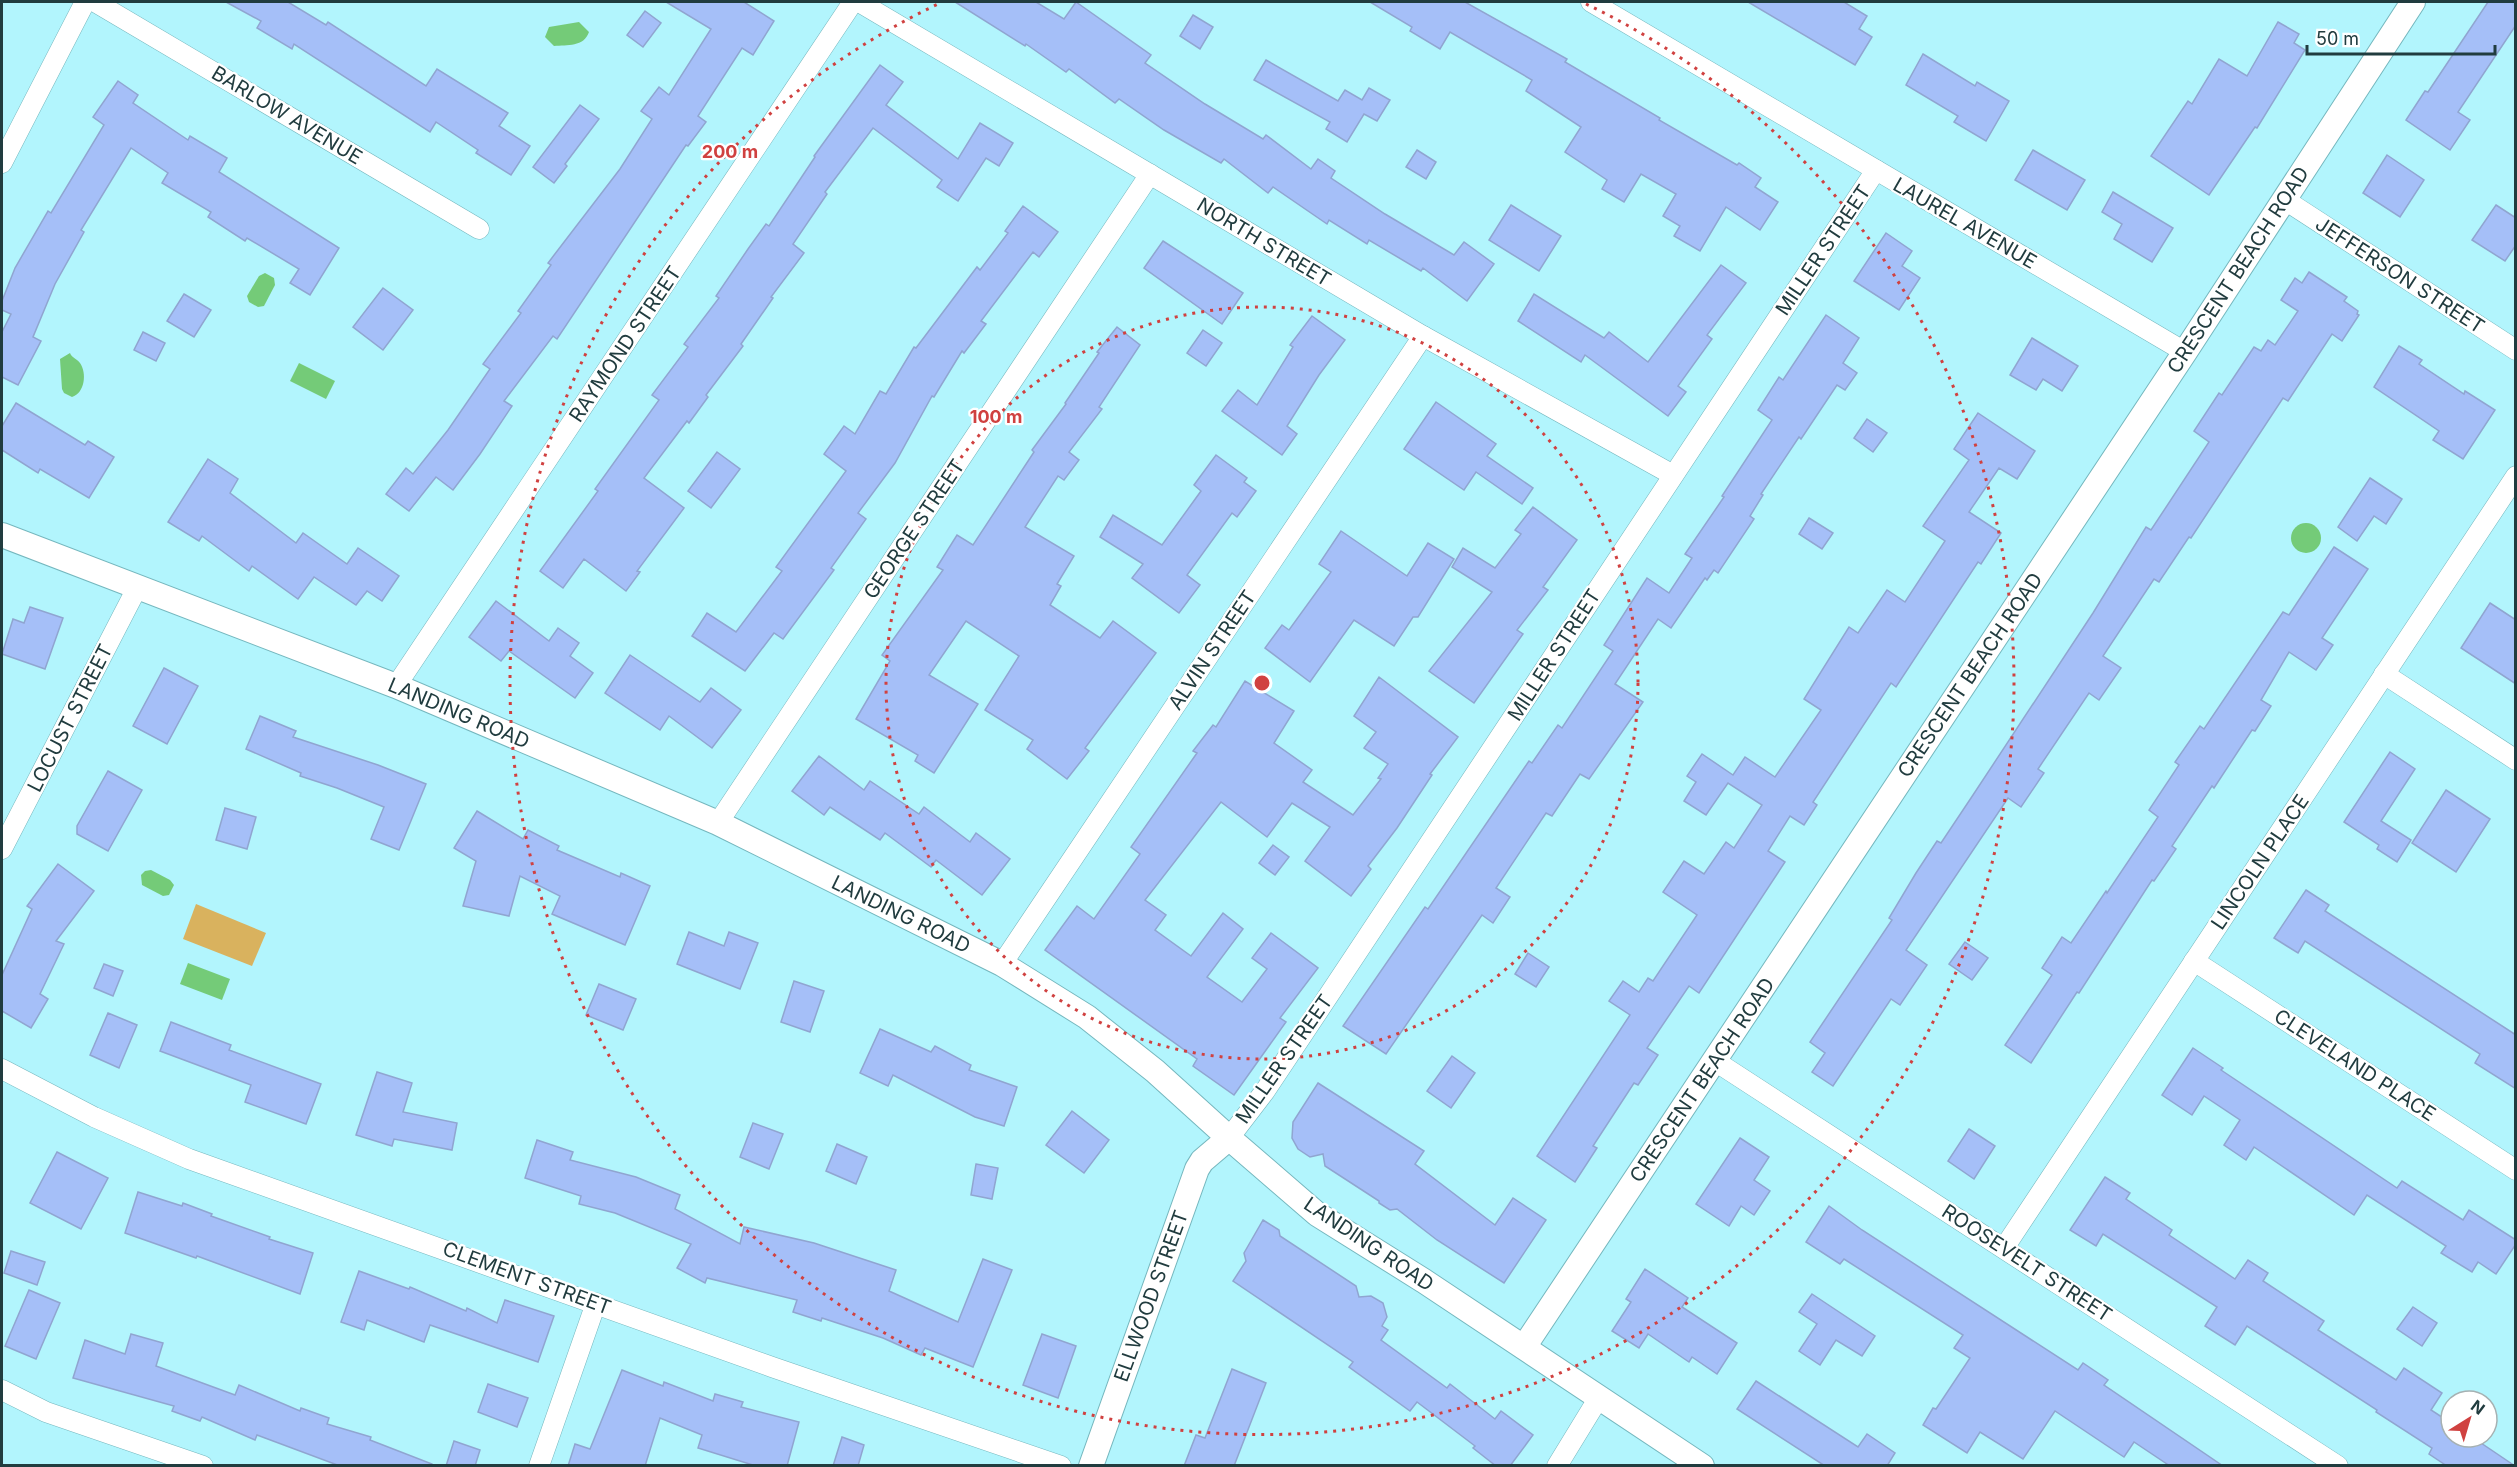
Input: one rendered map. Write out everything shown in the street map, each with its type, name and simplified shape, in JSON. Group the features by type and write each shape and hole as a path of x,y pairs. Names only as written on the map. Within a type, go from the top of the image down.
{"street":[{"path":"2,163 85,2"},
{"name":"BARLOW AVENUE","path":"94,2 479,228"},
{"name":"RAYMOND STREET","path":"396,686 853,2"},
{"name":"NORTH STREET","path":"859,2 1423,336 1673,475"},
{"name":"LAUREL AVENUE","path":"1591,2 2185,352"},
{"name":"CRESCENT BEACH ROAD","path":"1524,1347 2185,352 2413,2"},
{"name":"MILLER STREET","path":"1229,1138 1265,1091 1876,170"},
{"name":"GEORGE STREET","path":"718,823 1150,174"},
{"name":"JEFFERSON STREET","path":"2285,200 2516,350"},
{"name":"ALVIN STREET","path":"1002,964 1423,336"},
{"name":"LINCOLN PLACE","path":"2004,1248 2516,476"},
{"name":"LANDING ROAD","path":"2,535 396,686 718,823 1002,964 1086,1017 1155,1071 1317,1214 1524,1347 1598,1399 1702,1466"},
{"name":"LOCUST STREET","path":"2,849 138,586"},
{"path":"2384,674 2516,760"},
{"name":"CLEVELAND PLACE","path":"2194,961 2516,1170"},
{"name":"ROOSEVELT STREET","path":"1715,1061 2338,1466"},
{"name":"CLEMENT STREET","path":"2,1069 94,1117 189,1159 772,1367 1061,1466"},
{"name":"ELLWOOD STREET","path":"1091,1466 1197,1169 1202,1161 1229,1138"},
{"path":"538,1466 596,1303"},
{"path":"2,1390 46,1412 203,1466"},
{"path":"1557,1466 1598,1399"}],"shaded area":[{"path":"579,22 589,32 587,37 579,43 554,46 545,37 549,27"},
{"path":"265,273 274,278 275,285 264,306 258,307 249,302 247,296 259,276"},
{"path":"70,353 80,363 84,372 82,387 72,397 64,393 62,389 60,359"},
{"path":"299,363 335,381 326,399 290,381"},
{"path":"2306,523 2312,524 2320,532 2320,544 2312,552 2306,553 2300,552 2292,544 2291,538 2292,532 2300,524"},
{"path":"151,870 170,880 174,885 169,895 163,896 142,885 141,875"},
{"path":"196,904 266,933 252,966 183,939"},
{"path":"188,963 230,979 222,1000 180,984"}],"building":[{"path":"226,2 288,2 326,25 328,22 426,86 437,69 508,113 499,126 530,146 511,175 476,153 478,150 436,122 430,132 294,44 292,49 257,28 261,21"},
{"path":"666,2 744,2 774,21 753,55 742,48 698,116 706,122 688,146 686,145 557,339 553,336 504,401 512,406 480,454 453,490 436,477 409,511 386,494 406,468 413,474 448,430 490,369 483,364 521,313 518,311 551,265 548,263 620,169 652,119 641,111 659,87 669,95 711,29"},
{"path":"955,2 1036,2 1064,19 1076,2 1151,55 1145,63 1205,104 1263,139 1266,135 1311,169 1318,159 1335,171 1331,178 1385,214 1454,255 1464,242 1494,264 1467,301 1423,268 1421,271 1369,240 1367,244 1329,220 1327,224 1273,187 1268,193 1224,159 1221,163 1164,130 1119,99 1115,103 1069,69 1066,72 1026,44 1025,46"},
{"path":"1370,2 1465,2 1567,59 1565,62 1660,118 1659,120 1737,165 1739,163 1761,178 1755,187 1778,202 1760,230 1726,207 1700,251 1674,236 1680,226 1663,216 1676,194 1641,174 1624,202 1602,189 1607,180 1565,152 1581,127 1526,91 1532,80 1450,32 1440,49 1410,31 1412,27"},
{"path":"1748,2 1844,2 1867,16 1859,29 1872,37 1855,65"},
{"path":"2488,2 2516,2 2516,25 2458,112 2470,120 2450,150 2406,120 2425,91 2428,92"},
{"path":"645,11 661,23 643,47 627,35"},
{"path":"1193,15 1213,27 1200,49 1180,36"},
{"path":"2278,22 2299,34 2294,43 2305,50 2257,128 2255,127 2209,195 2151,156 2188,101 2192,104 2219,59 2247,76"},
{"path":"1923,54 1975,86 1977,82 2009,101 1986,141 1954,122 1958,116 1906,85"},
{"path":"1266,60 1338,101 1345,90 1362,100 1369,88 1390,100 1377,121 1364,114 1347,142 1326,129 1330,122 1254,80"},
{"path":"880,65 903,82 886,105 958,159 980,123 1013,143 999,166 986,158 958,201 937,187 942,180 873,128 825,192 827,194 793,244 804,253 771,297 773,298 741,344 743,346 706,395 708,397 644,478 684,508 637,571 640,572 626,591 584,559 563,588 540,571 598,491 595,489 659,400 652,395 688,347 684,344 719,298 716,296 766,224 769,226 814,156"},
{"path":"118,81 138,95 133,103 188,140 190,136 227,158 219,172 339,248 310,295 290,283 299,269 247,238 245,241 208,217 211,212 162,183 168,173 131,148 81,230 84,232 55,284 33,337 41,341 18,385 2,377 2,332 11,314 2,310 2,301 15,268 48,211 51,213 104,125 93,117"},
{"path":"580,105 599,119 565,164 567,166 554,183 533,167"},
{"path":"1417,150 1436,162 1426,179 1406,167"},
{"path":"2033,150 2085,180 2067,210 2015,180"},
{"path":"2387,155 2424,180 2400,217 2363,193"},
{"path":"2113,192 2173,228 2152,262 2114,239 2122,224 2102,212"},
{"path":"1511,205 1561,236 1539,271 1489,240"},
{"path":"2496,205 2516,218 2516,245 2505,261 2472,240"},
{"path":"1023,206 1058,232 1039,257 1033,252 981,321 986,324 964,353 962,351 934,397 932,396 895,463 858,513 866,519 831,568 834,570 783,639 774,633 745,671 692,636 707,613 736,632 782,571 776,567 846,471 824,454 844,426 855,434 880,391 886,394 914,347 916,348 977,267 980,270 1008,233 1005,231"},
{"path":"1886,233 1912,251 1902,266 1920,278 1899,310 1854,281"},
{"path":"1163,241 1243,293 1222,324 1144,268"},
{"path":"1721,265 1746,283 1707,335 1712,339 1678,386 1686,392 1668,416 1585,355 1581,362 1518,321 1534,294 1604,338 1609,332 1648,362"},
{"path":"2309,272 2347,297 2344,301 2358,311 2359,315 2342,341 2332,334 2288,401 2283,398 2191,538 2189,537 2159,582 2154,579 2103,656 2121,668 2099,700 2089,693 2038,769 2044,773 2021,807 2008,798 1906,950 1927,965 1900,1005 1891,999 1833,1086 1812,1072 1825,1053 1810,1042 1892,920 1889,918 1937,841 1941,843 2093,613 2146,527 2151,530 2209,442 2194,431 2219,393 2222,395 2254,347 2261,351 2268,340 2275,345 2298,311 2281,300 2295,278 2302,283"},
{"path":"383,288 413,310 383,350 353,327"},
{"path":"184,294 211,310 194,337 167,321"},
{"path":"1826,315 1859,338 1843,363 1857,373 1845,390 1837,385 1801,439 1799,437 1761,494 1763,495 1750,516 1754,519 1718,573 1714,570 1707,580 1705,578 1671,628 1658,619 1615,684 1643,702 1589,779 1580,774 1552,816 1546,813 1496,888 1510,897 1493,923 1482,915 1386,1054 1343,1026 1425,907 1428,909 1529,761 1532,763 1558,725 1562,728 1613,651 1604,645 1647,578 1669,593 1692,558 1685,554 1772,420 1758,410 1779,377 1783,380"},
{"path":"1312,316 1345,340 1319,375 1287,426 1297,434 1282,455 1222,411 1238,390 1257,405 1293,347 1290,345"},
{"path":"1117,327 1140,345 1099,407 1102,409 1069,452 1079,460 1064,480 1058,476 1025,527 1074,556 1057,584 1061,586 1050,605 1100,638 1113,621 1156,653 1085,748 1089,751 1067,779 1027,749 1033,740 985,710 1019,656 966,621 929,675 978,704 934,773 915,761 918,755 856,719 890,661 882,655 943,570 937,567 957,535 973,545 1034,452 1032,450 1066,404 1099,353 1097,352"},
{"path":"1203,330 1222,343 1206,366 1187,353"},
{"path":"143,332 165,343 156,361 134,350"},
{"path":"2032,338 2078,366 2062,391 2043,379 2036,390 2010,375"},
{"path":"2399,346 2422,360 2419,364 2464,394 2465,391 2495,410 2463,459 2433,440 2439,431 2374,387"},
{"path":"1436,402 1496,444 1487,456 1533,488 1522,504 1476,472 1464,490 1404,449"},
{"path":"16,403 85,445 88,441 114,457 89,498 40,469 38,473 2,450 2,426"},
{"path":"1978,413 2035,451 2017,479 1999,468 1969,512 2001,533 1981,564 1978,562 1896,687 1891,683 1813,802 1817,805 1804,825 1790,816 1768,851 1785,862 1699,993 1689,986 1647,1048 1658,1055 1638,1085 1634,1083 1593,1146 1597,1148 1575,1182 1537,1156 1630,1015 1609,1001 1623,981 1639,992 1648,978 1653,981 1697,915 1663,892 1684,861 1704,874 1726,842 1734,848 1762,805 1728,783 1706,815 1684,801 1696,782 1687,776 1702,754 1733,775 1745,757 1775,777 1821,710 1804,699 1849,627 1858,633 1887,590 1905,602 1945,541 1923,526 1969,460 1954,449"},
{"path":"1867,419 1887,433 1873,452 1854,438"},
{"path":"717,452 740,469 711,508 688,491"},
{"path":"1216,455 1247,478 1244,482 1256,491 1237,517 1232,513 1187,575 1200,585 1179,613 1132,578 1143,564 1100,537 1113,515 1162,545 1201,491 1194,485"},
{"path":"208,459 238,479 230,493 296,543 303,533 347,564 358,548 399,576 382,601 367,591 356,605 314,577 298,599 252,566 249,571 202,536 199,541 168,522"},
{"path":"2370,478 2402,499 2386,524 2374,516 2357,541 2338,527"},
{"path":"1533,507 1577,540 1543,587 1548,590 1517,630 1523,634 1474,703 1429,671 1492,592 1452,567 1463,548 1495,568 1521,534 1515,530"},
{"path":"1809,518 1833,533 1822,549 1799,534"},
{"path":"1341,531 1407,576 1428,543 1454,559 1418,617 1413,617 1394,646 1354,620 1310,682 1265,648 1282,625 1289,630 1331,572 1319,564"},
{"path":"2334,547 2368,569 2322,638 2333,645 2316,670 2289,652 2261,700 2271,706 2255,731 2252,730 2214,788 2212,786 2172,846 2176,849 2154,881 2152,880 2031,1063 2005,1045 2052,975 2042,968 2062,937 2071,943 2106,891 2107,893 2158,817 2149,810 2179,765 2175,762 2200,726 2204,729 2283,612 2289,615"},
{"path":"496,601 549,641 558,628 579,643 570,656 593,673 575,698 509,651 501,661 469,637"},
{"path":"2490,603 2516,620 2516,684 2461,648"},
{"path":"30,607 63,618 45,669 2,654 13,619 24,623"},
{"path":"630,655 700,702 711,688 741,710 712,748 669,716 660,730 605,693"},
{"path":"164,668 198,686 167,744 133,726"},
{"path":"1379,677 1458,737 1430,774 1432,775 1397,828 1368,866 1371,869 1351,896 1305,861 1330,827 1292,803 1267,837 1221,802 1145,900 1166,915 1155,930 1191,956 1223,913 1243,929 1207,977 1242,1002 1267,969 1252,958 1271,933 1318,968 1280,1018 1286,1022 1234,1095 1193,1066 1197,1059 1045,950 1077,906 1094,919 1140,854 1131,847 1197,753 1193,751 1213,725 1216,727 1245,681 1294,711 1274,743 1312,770 1303,782 1353,815 1381,779 1378,778 1388,764 1364,748 1376,732 1354,716"},
{"path":"260,716 296,731 293,737 378,765 426,784 399,850 371,839 384,807 300,776 301,773 246,749"},
{"path":"2390,752 2415,769 2381,821 2411,840 2397,862 2377,849 2379,845 2344,822"},
{"path":"819,756 864,790 870,781 919,814 924,807 970,842 976,833 1010,859 982,895 936,860 931,867 885,833 880,840 830,807 824,815 792,791"},
{"path":"108,771 142,790 108,851 77,834 77,826"},
{"path":"2446,790 2490,819 2456,872 2412,843"},
{"path":"225,808 256,817 247,849 216,840"},
{"path":"477,811 523,839 528,830 559,846 557,850 620,877 621,873 650,886 625,945 552,914 560,896 520,876 509,916 463,906 476,861 454,848"},
{"path":"1273,845 1289,857 1275,875 1259,863"},
{"path":"58,864 94,891 56,941 64,944 40,994 48,999 31,1028 2,1011 2,975 32,909 27,906"},
{"path":"2306,890 2329,905 2325,911 2516,1035 2516,1089 2475,1063 2480,1054 2305,941 2298,953 2274,938"},
{"path":"689,932 724,946 729,932 758,943 740,989 677,964"},
{"path":"1965,942 1988,958 1972,980 1949,964"},
{"path":"1528,953 1549,967 1536,987 1515,974"},
{"path":"104,964 123,971 113,996 94,988"},
{"path":"794,981 824,991 810,1032 781,1022"},
{"path":"599,984 636,999 623,1030 586,1015"},
{"path":"108,1013 137,1025 119,1068 90,1055"},
{"path":"171,1022 231,1045 229,1050 321,1084 306,1124 245,1102 251,1085 160,1051"},
{"path":"880,1029 931,1052 935,1046 971,1065 969,1070 1017,1087 1004,1126 975,1117 893,1075 888,1086 860,1073"},
{"path":"2193,1048 2223,1068 2221,1070 2397,1188 2402,1181 2463,1220 2469,1210 2516,1240 2516,1244 2496,1274 2478,1262 2472,1272 2441,1253 2446,1246 2367,1195 2354,1215 2254,1147 2246,1160 2224,1145 2240,1120 2204,1096 2192,1115 2162,1095"},
{"path":"1452,1056 1475,1073 1451,1108 1427,1091"},
{"path":"377,1072 412,1083 403,1112 457,1123 452,1150 394,1139 392,1146 356,1135"},
{"path":"1318,1083 1424,1151 1415,1164 1495,1225 1513,1198 1546,1220 1504,1283 1437,1240 1397,1209 1390,1210 1325,1166 1323,1154 1310,1157 1298,1149 1292,1138 1293,1122"},
{"path":"1072,1111 1109,1140 1084,1173 1046,1145"},
{"path":"753,1123 783,1134 769,1169 740,1157"},
{"path":"1969,1129 1995,1146 1974,1179 1948,1161"},
{"path":"1740,1138 1769,1157 1754,1180 1770,1191 1754,1215 1741,1206 1729,1226 1696,1204"},
{"path":"537,1140 573,1152 570,1160 636,1177 680,1195 675,1209 740,1244 744,1227 814,1243 896,1270 889,1291 958,1322 983,1259 1012,1270 973,1367 925,1348 921,1355 883,1338 822,1318 821,1321 793,1312 797,1300 707,1278 705,1283 677,1268 691,1244 615,1213 579,1204 581,1196 525,1178"},
{"path":"837,1144 867,1157 856,1184 826,1171"},
{"path":"57,1152 108,1178 81,1229 30,1203"},
{"path":"976,1164 998,1168 992,1199 971,1195"},
{"path":"2105,1177 2130,1193 2126,1199 2172,1230 2169,1235 2235,1279 2248,1260 2268,1273 2263,1281 2324,1321 2318,1330 2396,1380 2404,1368 2439,1391 2439,1398 2431,1410 2439,1415 2439,1449 2490,1449 2515,1466 2447,1466 2429,1454 2432,1448 2247,1326 2235,1345 2205,1326 2217,1307 2103,1234 2096,1246 2070,1230"},
{"path":"138,1192 182,1206 183,1203 212,1214 211,1216 270,1237 269,1239 313,1253 300,1294 197,1256 196,1258 125,1233"},
{"path":"1829,1206 1862,1230 2078,1370 2083,1363 2108,1380 2104,1385 2223,1466 2170,1466 2134,1442 2124,1457 2055,1411 2023,1459 1980,1432 1967,1453 1923,1425 1970,1358 1954,1348 1963,1335 1844,1259 1840,1264 1806,1242"},
{"path":"1263,1220 1279,1230 1280,1236 1356,1286 1359,1297 1371,1296 1383,1303 1387,1317 1382,1326 1388,1330 1381,1340 1447,1388 1450,1384 1495,1419 1501,1411 1533,1435 1510,1466 1496,1466 1473,1448 1475,1446 1417,1402 1410,1411 1349,1367 1353,1362 1233,1281 1246,1261 1244,1253"},
{"path":"11,1251 45,1262 37,1285 4,1273"},
{"path":"1645,1269 1688,1298 1682,1307 1737,1343 1717,1374 1692,1357 1689,1362 1648,1334 1639,1348 1612,1331 1631,1302 1626,1299"},
{"path":"359,1271 409,1289 410,1287 466,1311 467,1308 497,1323 505,1300 554,1316 538,1362 430,1325 424,1342 367,1320 364,1330 341,1322"},
{"path":"29,1290 60,1303 36,1359 5,1346"},
{"path":"1812,1294 1875,1336 1862,1356 1836,1340 1820,1365 1799,1351 1817,1324 1799,1312"},
{"path":"2413,1307 2437,1323 2422,1346 2397,1329"},
{"path":"131,1334 163,1343 156,1366 235,1395 239,1385 300,1411 301,1408 329,1418 327,1424 371,1437 370,1440 432,1464 432,1466 340,1466 257,1435 255,1440 202,1417 200,1421 172,1411 174,1406 73,1378 85,1340 125,1354"},
{"path":"1042,1334 1076,1346 1058,1398 1023,1385"},
{"path":"1232,1369 1266,1383 1234,1466 1184,1466 1196,1435 1205,1438"},
{"path":"622,1370 663,1386 664,1382 713,1401 715,1394 743,1402 741,1407 799,1422 787,1466 756,1466 698,1448 702,1435 660,1418 645,1466 568,1466 575,1444 590,1449"},
{"path":"1756,1381 1858,1447 1867,1434 1895,1453 1887,1466 1825,1466 1737,1409"},
{"path":"488,1384 528,1398 517,1427 478,1412"},
{"path":"842,1437 864,1445 858,1466 833,1466"},
{"path":"454,1441 480,1450 475,1466 446,1466"}]}
